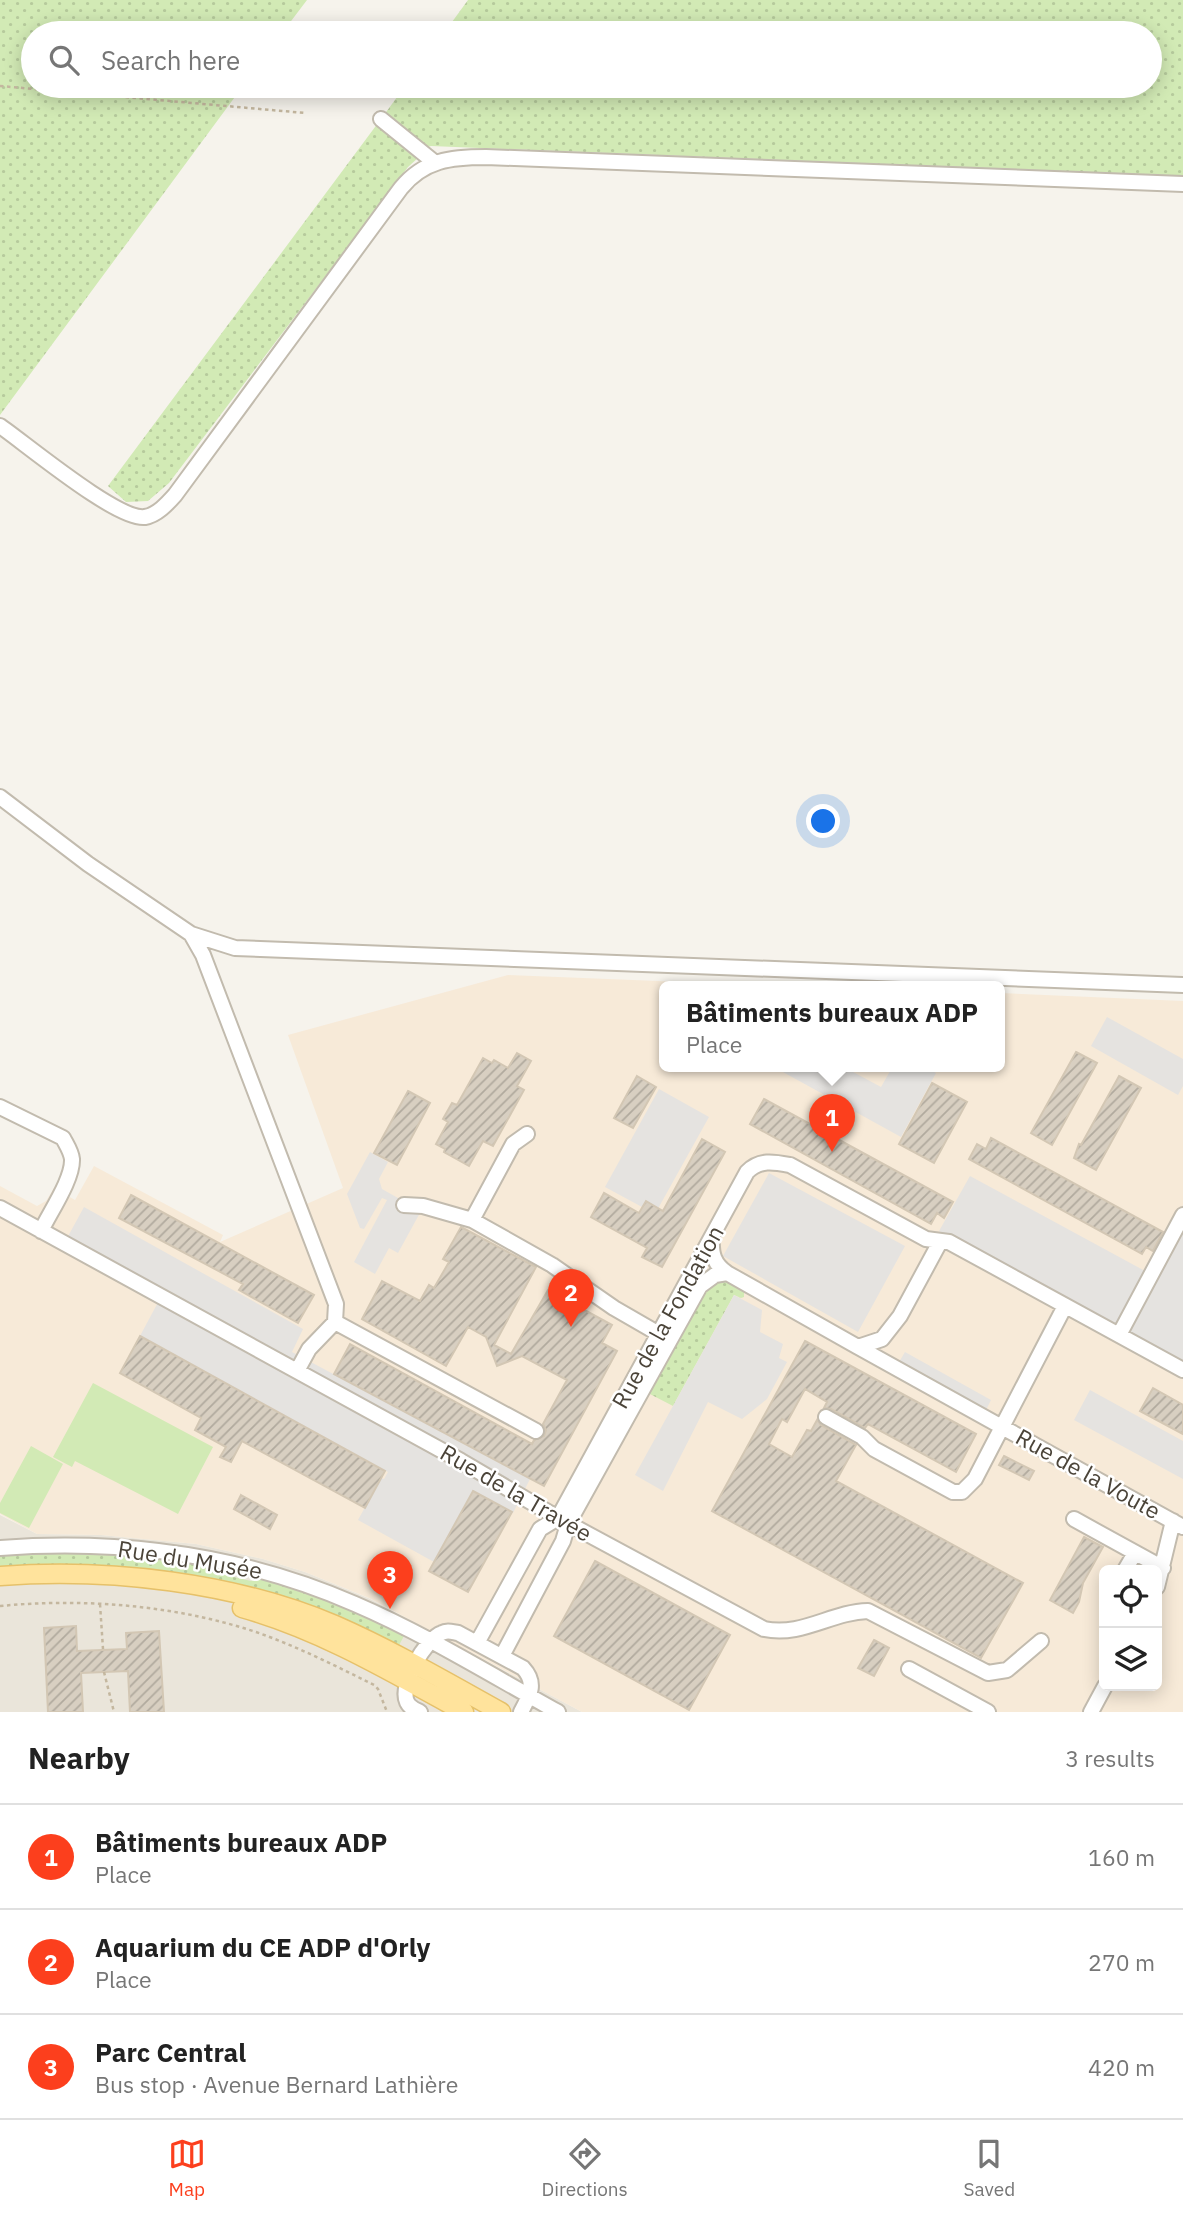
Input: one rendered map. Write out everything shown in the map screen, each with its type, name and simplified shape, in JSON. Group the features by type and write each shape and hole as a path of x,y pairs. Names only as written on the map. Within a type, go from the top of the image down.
{"main road":[{"path":"0,1576 89,1573 159,1580 259,1600 334,1625 411,1673 464,1712"},
{"path":"0,1586 37,1583 98,1584 205,1598 257,1612 300,1628 501,1712"}],"street":[{"path":"381,119 434,162"},
{"path":"0,426 120,511 144,517 160,510 175,495 401,188 417,172 434,162 486,157 1183,184"},
{"path":"0,797 88,864 191,934 235,948 1183,985"},
{"path":"191,934 203,955 336,1304 335,1322 309,1349 297,1371"},
{"path":"0,1107 63,1138 72,1159 69,1174 41,1231"},
{"path":"472,1220 513,1144 527,1134"},
{"name":"Rue de la Fondation","path":"502,1656 563,1541 563,1521 665,1337 712,1237 747,1172 753,1166 770,1161 790,1165 926,1239 949,1242 1183,1370"},
{"path":"404,1205 422,1206 472,1220 552,1265 614,1308 665,1337"},
{"name":"Rue de la Travée","path":"0,1208 563,1521 764,1629 791,1631 868,1611 988,1673 1007,1671 1041,1641"},
{"path":"1119,1335 1183,1215"},
{"path":"712,1237 713,1257 716,1264 727,1273"},
{"path":"858,1347 882,1339 901,1316 940,1242"},
{"name":"Rue de la Fondation","path":"665,1337 700,1286 715,1276 727,1273 1002,1427"},
{"name":"Rue de la Voute","path":"1065,1306 1002,1427 1178,1524"},
{"path":"335,1322 536,1431"},
{"path":"826,1417 862,1437 874,1449 953,1492 962,1492 975,1479 1002,1427"},
{"path":"1074,1519 1163,1568"},
{"name":"Rue de la Fondation","path":"477,1643 540,1529 563,1521"},
{"path":"1162,1571 1178,1524"},
{"name":"Rue du Musée","path":"0,1548 110,1546 184,1554 278,1575 330,1593 382,1616 558,1712"},
{"path":"1128,1565 1135,1553"},
{"path":"414,1711 406,1700 405,1693 411,1673 429,1641 450,1631 523,1668 532,1688 521,1712"},
{"path":"909,1669 988,1712"},
{"path":"1091,1712 1102,1691"}],"path":[{"path":"0,86 21,88"},
{"path":"135,98 304,113"},
{"path":"0,1606 60,1602 100,1604 192,1616 266,1636 375,1686 387,1712"},
{"path":"100,1604 103,1649"},
{"path":"104,1672 114,1712"}],"shaded area":[{"path":"508,975 660,981 659,1072 1005,1072 1005,993 1183,1001 1183,1712 582,1712 369,1598 305,1572 263,1559 196,1544 101,1535 37,1534 0,1514 0,1186 37,1206 46,1201 54,1188 75,1200 94,1166 223,1235 220,1242 343,1188 288,1035"},
{"path":"1107,1017 1183,1059 1183,1086 1178,1095 1091,1046"},
{"path":"783,1072 853,1072 881,1087 890,1072 936,1073 901,1137"},
{"path":"659,1089 709,1117 655,1214 605,1187"},
{"path":"370,1152 388,1162 379,1179 382,1189 421,1211 398,1253 389,1248 375,1274 354,1262 387,1200 382,1198 364,1229 360,1228 347,1194"},
{"path":"769,1173 905,1246 858,1332 723,1256"},
{"path":"970,1176 1145,1271 1183,1205 1183,1364 939,1231"},
{"path":"84,1207 303,1329 292,1352 530,1479 513,1513 472,1492 434,1562 358,1520 381,1478 384,1479 388,1472 140,1336 163,1293 66,1240"},
{"path":"734,1295 762,1310 760,1332 783,1344 779,1358 787,1362 767,1399 742,1419 708,1402 663,1491 635,1475"},
{"path":"905,1352 991,1400 986,1410 899,1362"},
{"path":"1090,1390 1183,1441 1183,1479 1074,1420"},
{"path":"0,1515 37,1534 101,1535 196,1544 263,1559 305,1572 368,1598 582,1712 0,1712"}],"green space":[{"path":"0,0 307,0 291,21 21,21 21,98 234,98 0,415"},
{"path":"468,0 1183,0 1183,176 431,146 425,148 384,115 396,98 1162,98 1162,21 453,21"},
{"path":"378,123 419,157 408,167 169,483 148,501 126,502 108,486"},
{"path":"725,1279 744,1289 744,1297 734,1295 673,1406 646,1392 709,1283"},
{"path":"93,1383 213,1447 178,1514 75,1461 72,1467 53,1457"},
{"path":"31,1446 63,1464 29,1528 0,1513 0,1503"},
{"path":"84,1552 204,1565 208,1571 251,1581 257,1577 342,1606 404,1636 398,1647 239,1592 0,1571 0,1555"}],"building":[{"path":"1076,1052 1097,1063 1052,1145 1031,1133"},
{"path":"517,1053 531,1061 517,1086 524,1090 493,1146 483,1141 469,1166 444,1152 445,1149 436,1144 448,1122 443,1119 452,1103 457,1105 483,1058 492,1063 494,1060 508,1068"},
{"path":"637,1076 656,1087 633,1128 614,1118"},
{"path":"1119,1076 1141,1088 1096,1170 1074,1158 1079,1144 1081,1145"},
{"path":"932,1083 967,1102 934,1163 899,1144"},
{"path":"408,1091 430,1103 397,1165 374,1153"},
{"path":"764,1099 953,1202 944,1218 937,1213 931,1224 750,1124"},
{"path":"991,1138 1163,1232 1153,1251 1146,1247 1142,1254 969,1159 977,1144 986,1149"},
{"path":"702,1139 725,1152 662,1267 642,1257 647,1248 591,1217 604,1193 639,1213 646,1201 663,1211"},
{"path":"131,1195 314,1295 298,1323 239,1290 243,1284 119,1218"},
{"path":"461,1227 536,1267 494,1345 511,1354 548,1290 612,1325 602,1343 617,1351 544,1486 334,1374 350,1344 532,1444 534,1440 544,1436 546,1430 543,1424 567,1380 522,1356 497,1366 486,1337 468,1327 446,1366 362,1319 382,1281 420,1301 429,1285 434,1288 449,1262 443,1259"},
{"path":"140,1336 385,1471 365,1508 242,1441 231,1462 220,1457 226,1447 195,1430 201,1418 120,1373"},
{"path":"805,1341 976,1434 956,1472 868,1424 865,1428 831,1409 824,1408 827,1402 805,1389 787,1422 782,1419 769,1444 792,1457 807,1430 811,1431 817,1420 856,1445 836,1481 1023,1583 981,1658 712,1511"},
{"path":"1153,1388 1183,1405 1183,1434 1140,1411"},
{"path":"1004,1456 1034,1471 1029,1480 999,1465"},
{"path":"473,1491 512,1512 468,1592 429,1571"},
{"path":"241,1495 277,1515 270,1529 234,1509"},
{"path":"1084,1537 1103,1547 1083,1583 1079,1602 1073,1613 1050,1600"},
{"path":"595,1561 730,1635 689,1710 554,1636"},
{"path":"76,1626 77,1651 127,1649 126,1633 159,1631 164,1712 130,1712 128,1671 81,1673 83,1712 48,1712 44,1628"},
{"path":"874,1640 889,1648 874,1676 858,1668"}],"place":[{"name":"Bâtiments bureaux ADP","path":"832,1152"},
{"name":"Aquarium du CE ADP d'Orly","path":"571,1327"},
{"name":"Parc Central","path":"390,1609"}]}
